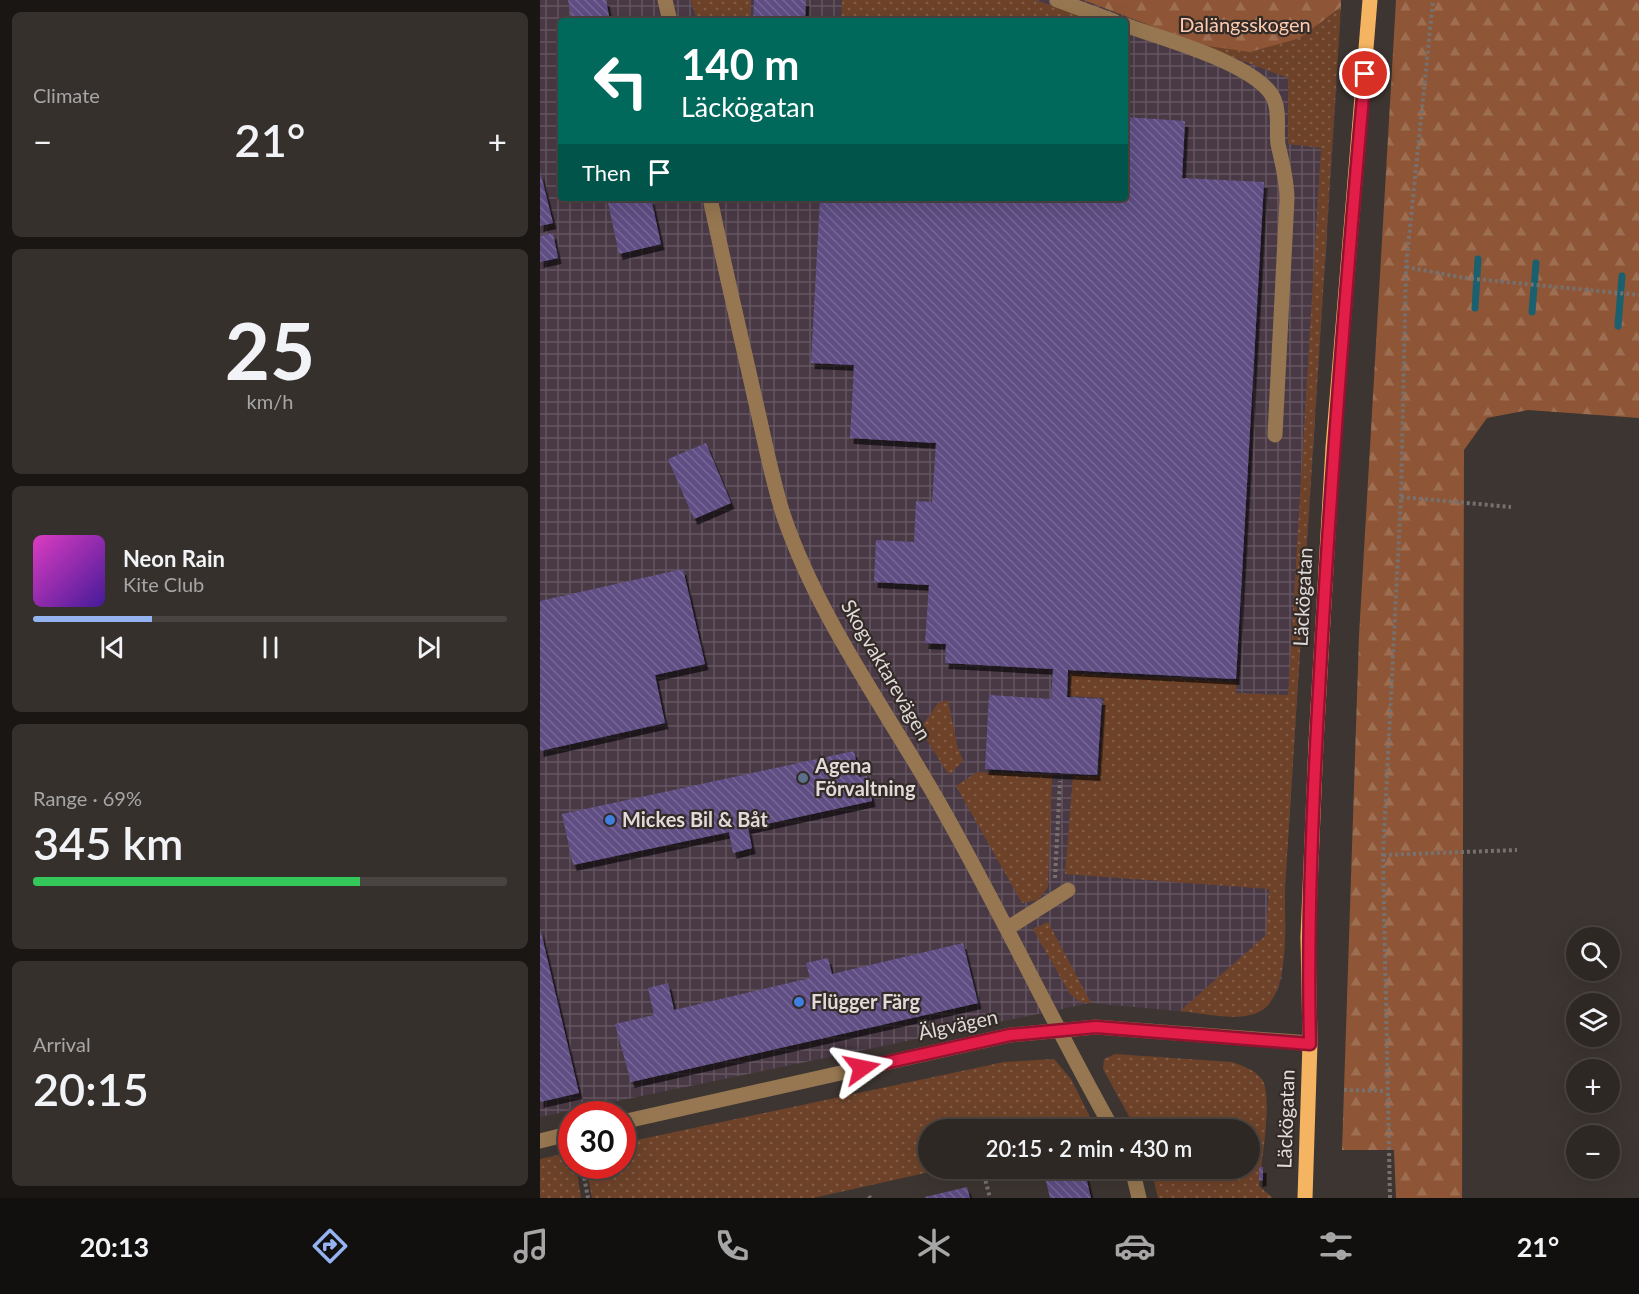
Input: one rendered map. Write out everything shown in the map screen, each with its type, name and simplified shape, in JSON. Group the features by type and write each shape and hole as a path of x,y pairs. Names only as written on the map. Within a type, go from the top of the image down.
{"main road":[{"name":"Läckögatan","path":"1305,1198 1310,1044 1308,937 1332,459 1370,0"}],"street":[{"path":"666,0 669,18"},
{"path":"1057,0 1106,18"},
{"path":"1128,26 1255,76 1267,87 1275,101 1278,142 1287,186 1275,435"},
{"name":"Skogvaktarevägen","path":"711,201 771,468 783,513 804,566 835,628 938,801 1008,928 1057,1030 1107,1119"},
{"path":"1008,928 1068,890"},
{"name":"Älgvägen","path":"636,1119 1010,1035 1096,1027 1310,1044"},
{"path":"540,1141 558,1136"},
{"path":"1135,1179 1139,1198"}],"path":[{"path":"1390,1198 1386,1091 1383,855 1401,497 1406,267 1433,0"},
{"path":"1406,267 1466,278 1524,282 1637,296"},
{"path":"1401,497 1511,507"},
{"path":"1054,900 1060,781"},
{"path":"1383,855 1517,850"},
{"path":"1344,1090 1386,1091"},
{"path":"584,1179 588,1198"},
{"path":"985,1179 990,1198"}],"shaded area":[{"path":"540,0 1083,0 1201,45 1337,79 1285,887 1282,978 1275,996 1257,1013 1230,1016 1091,1003 617,1101 558,1101 558,1113 540,1117"},
{"path":"691,0 751,0 750,18 696,18"},
{"path":"842,0 1036,0 1086,18 841,18"},
{"path":"1341,7 1285,887 1284,958 1281,977 1275,994 1266,1007 1254,1014 1227,1017 1180,1011 1266,935 1269,889 1065,874 1073,776 1099,776 1104,698 1069,696 1070,673 1236,682 1236,693 1288,695 1321,148 1288,144 1288,78 1201,45 1300,38"},
{"path":"948,700 957,745 963,761 949,775 920,729 938,703"},
{"path":"977,772 1052,775 1048,887 1038,900 1022,903 956,786"},
{"path":"1048,922 1091,1003 1080,1002 1070,994 1033,929"},
{"path":"1115,1054 1232,1062 1258,1075 1265,1086 1267,1113 1260,1178 1260,1119 1130,1119 1103,1069 1104,1059"},
{"path":"1054,1059 1071,1079 1091,1119 918,1119 918,1175 813,1198 592,1198 588,1179 636,1179 636,1140 1004,1062"},
{"path":"558,1155 558,1179 578,1179 581,1198 540,1198 540,1159"},
{"path":"1153,1179 1260,1179 1259,1186 1273,1198 1158,1198"}],"green space":[{"name":"Dalängsskogen","path":"1083,0 1341,0 1341,7 1300,38 1250,52 1201,45"},
{"path":"1396,0 1639,0 1639,418 1528,410 1487,418 1464,450 1462,1198 1396,1198 1394,1150 1342,1150 1359,636"}],"building":[{"path":"568,0 606,0 609,18 571,18"},
{"path":"754,0 806,0 805,18 753,18"},
{"path":"1128,117 1185,121 1182,178 1264,182 1236,679 1068,670 1067,697 1102,699 1097,775 985,769 989,695 1051,699 1053,669 945,663 946,644 925,643 929,585 874,582 876,540 914,542 916,501 932,502 936,443 850,438 854,365 811,363 820,201 1128,201"},
{"path":"540,171 553,223 540,226"},
{"path":"608,201 652,201 661,244 619,254"},
{"path":"553,233 558,258 540,262 540,236"},
{"path":"706,443 731,503 694,519 668,459"},
{"path":"683,569 705,664 655,675 665,723 540,751 540,601"},
{"path":"854,751 859,777 867,776 872,801 748,828 752,848 733,853 729,832 573,865 562,814"},
{"path":"540,928 579,1093 540,1102"},
{"path":"963,943 978,1003 631,1082 615,1024 654,1015 648,988 668,983 674,1010 810,978 806,963 828,958 832,974"},
{"path":"1260,1167 1263,1167 1263,1180 1259,1181"},
{"path":"1045,1179 1087,1179 1091,1198 1050,1198"},
{"path":"967,1187 970,1198 925,1198 925,1197"}],"waterway":[{"path":"1475,308 1478,259"},
{"path":"1532,312 1536,263"},
{"path":"1618,326 1622,276"}],"place":[{"name":"Agena Förvaltning","path":"803,778"},
{"name":"Mickes Bil & Båt","path":"610,820"},
{"name":"Flügger Färg","path":"799,1002"}],"route":[{"path":"862,1068 1010,1035 1096,1027 1310,1044 1308,937 1316,743 1333,447 1365,74"}]}
